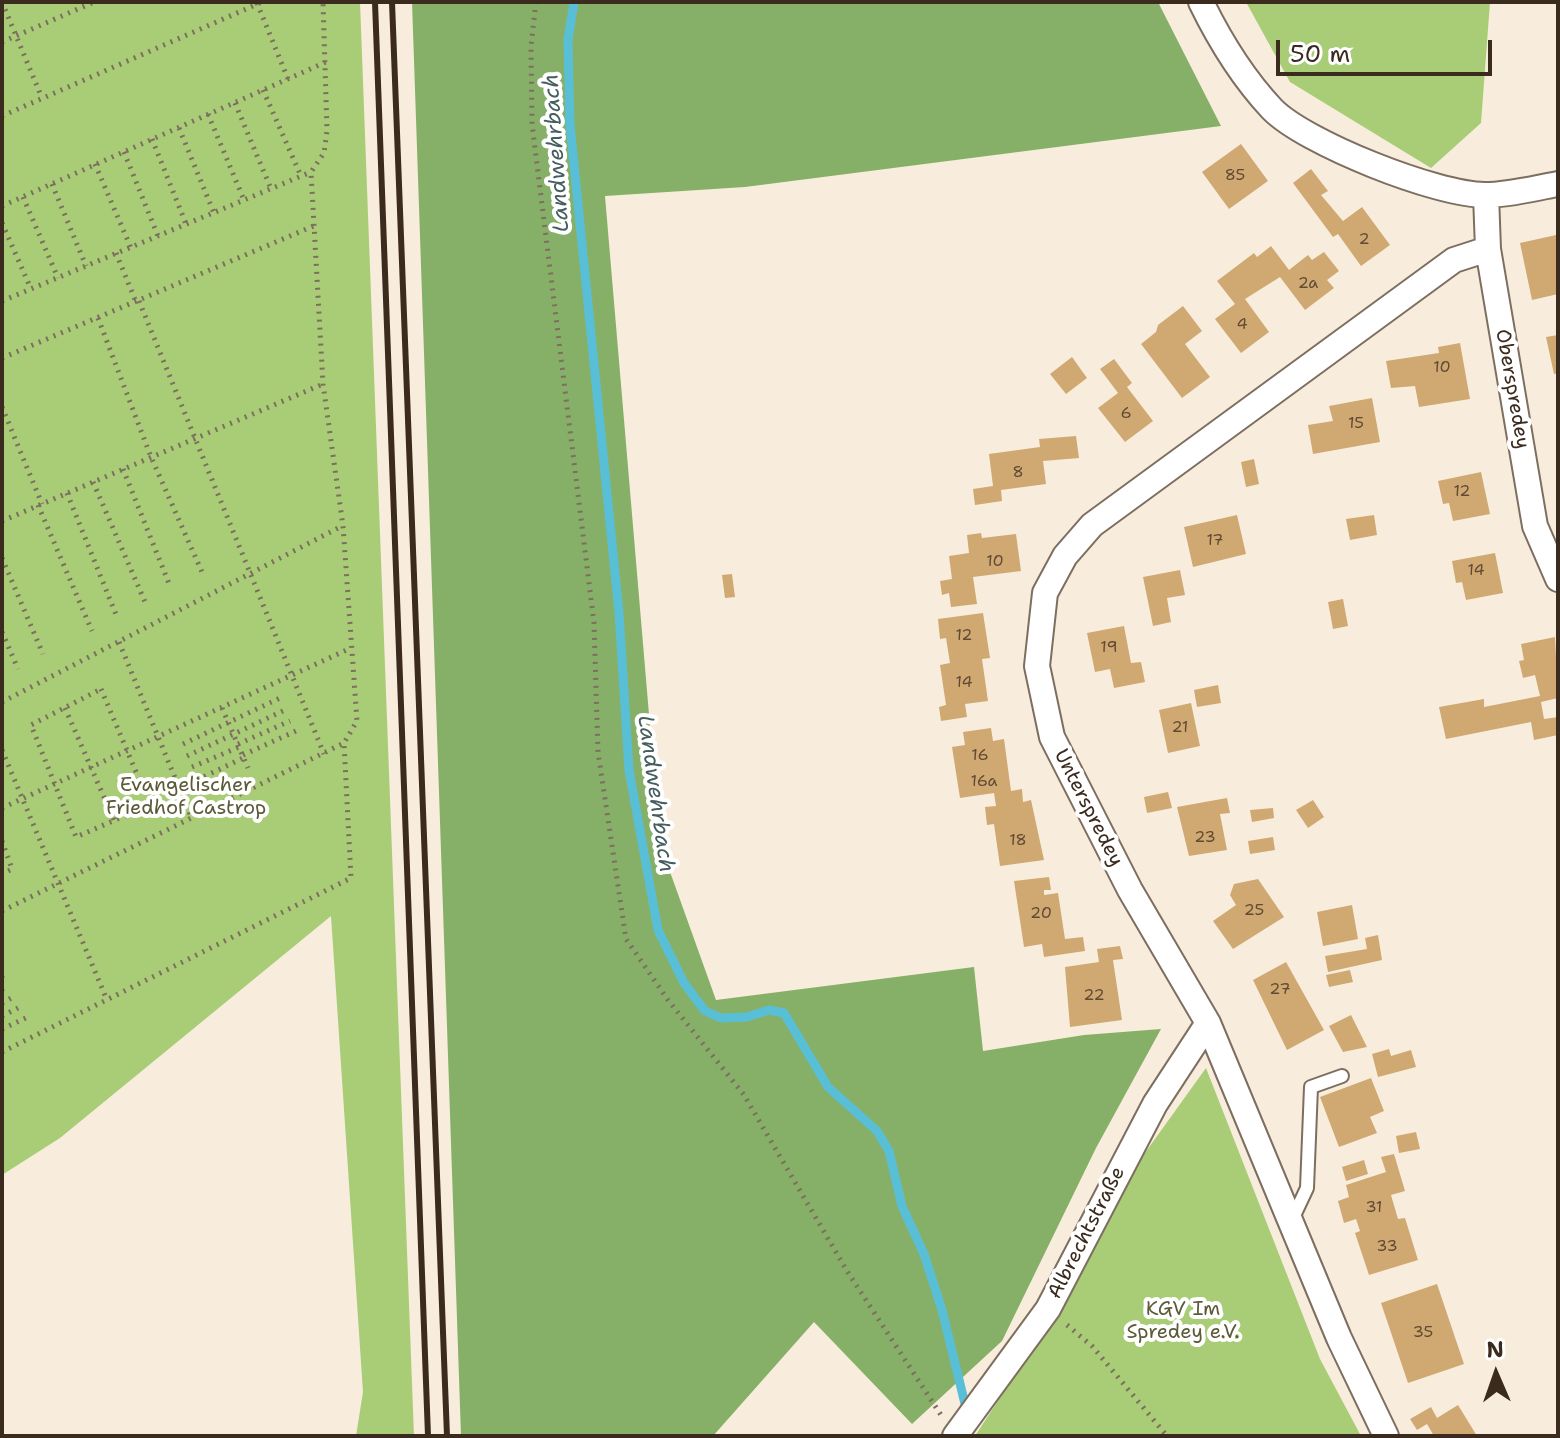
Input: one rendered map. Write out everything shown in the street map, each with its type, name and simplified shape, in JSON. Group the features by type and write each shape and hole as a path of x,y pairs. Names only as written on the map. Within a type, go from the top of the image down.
{"street":[{"path":"1201,2 1224,47 1245,77 1274,111 1300,131 1402,176 1452,191 1486,195 1558,184"},
{"name":"Oberspredey","path":"1486,195 1488,249 1535,526 1558,579"},
{"name":"Unterspredey","path":"1386,1436 1339,1338 1208,1023 1130,890 1052,737 1037,666 1045,593 1065,556 1092,525 1454,260 1488,249"},
{"name":"Albrechtstraße","path":"957,1435 1048,1309 1155,1104 1208,1023"}],"lane":[{"path":"1291,1221 1307,1188 1311,1087 1342,1076"}],"path":[{"path":"2,2 42,98"},
{"path":"2,42 94,2"},
{"path":"3,299 311,172 324,153 326,62 323,2"},
{"path":"536,2 531,46 532,124 594,623 598,752 626,939 668,1000 744,1095 847,1271 941,1416 957,1435"},
{"path":"2,116 259,3 288,79"},
{"path":"2,206 326,62"},
{"path":"263,90 301,176"},
{"path":"235,103 271,189"},
{"path":"208,114 244,200"},
{"path":"179,128 214,213"},
{"path":"152,139 186,224"},
{"path":"124,152 158,236"},
{"path":"95,164 131,248"},
{"path":"2,911 324,754 344,743 357,721 343,526 323,384 311,172"},
{"path":"52,184 86,266"},
{"path":"23,197 58,278"},
{"path":"2,223 31,289"},
{"path":"2,358 316,225"},
{"path":"116,253 324,754"},
{"path":"98,318 151,457 202,572"},
{"path":"2,521 323,384"},
{"path":"2,407 92,631"},
{"path":"123,469 170,586"},
{"path":"93,482 145,602"},
{"path":"67,493 117,617"},
{"path":"2,702 343,526"},
{"path":"2,558 43,654"},
{"path":"2,632 18,669"},
{"path":"119,642 192,819"},
{"path":"2,808 351,648"},
{"path":"101,689 129,750 150,805 76,837 31,725 101,689"},
{"path":"183,744 280,698"},
{"path":"65,708 114,820"},
{"path":"222,708 248,768"},
{"path":"187,756 285,710"},
{"path":"192,767 290,721"},
{"path":"197,780 296,731"},
{"path":"2,1043 4,1051 351,878 344,743"},
{"path":"2,750 107,1000"},
{"path":"2,841 12,869 2,874"},
{"path":"2,989 9,986"},
{"path":"2,1003 15,996"},
{"path":"2,1016 22,1006"},
{"path":"2,1029 28,1017"},
{"path":"1048,1309 1092,1346 1167,1436"}],"green space":[{"name":"Evangelischer Friedhof Castrop","path":"2,2 360,2 414,1436 356,1436 363,1392 331,916 60,1138 2,1175"},
{"path":"412,2 1158,2 1221,126 745,187 605,196 660,844 716,1000 974,967 983,1051 1084,1035 1161,1029 1096,1148 1002,1341 912,1424 814,1322 713,1436 461,1436"},
{"path":"1246,2 1490,2 1481,123 1431,168 1290,82"},
{"name":"KGV Im Spredey e.V.","path":"1206,1068 1320,1359 1361,1436 975,1436 1055,1313 1142,1157"}],"building":[{"path":"1241,144 1268,181 1229,209 1202,172"},
{"path":"1311,169 1328,191 1321,195 1343,221 1362,207 1390,245 1361,266 1338,234 1333,237 1293,183"},
{"path":"1556,235 1558,294 1532,300 1520,243"},
{"path":"1271,246 1289,270 1308,255 1312,260 1324,252 1339,271 1327,280 1334,288 1305,310 1280,277 1245,299 1269,332 1241,353 1215,319 1235,304 1217,281 1254,253 1257,257"},
{"path":"1183,306 1202,331 1185,344 1210,377 1182,398 1141,344 1156,332 1158,325"},
{"path":"1558,335 1558,373 1554,374 1546,337"},
{"path":"1460,343 1470,399 1419,407 1415,386 1391,388 1386,361 1439,353 1438,347"},
{"path":"1072,357 1087,378 1066,394 1050,374"},
{"path":"1114,359 1132,383 1127,387 1153,421 1125,442 1098,408 1118,393 1100,369"},
{"path":"1372,398 1380,442 1313,454 1308,425 1333,421 1329,406"},
{"path":"1076,436 1079,458 1043,461 1046,484 1001,490 1002,501 975,505 973,489 993,486 989,454 1040,447 1039,439"},
{"path":"1254,459 1259,484 1246,487 1241,462"},
{"path":"1481,472 1490,514 1453,521 1449,503 1443,504 1438,481"},
{"path":"1237,515 1246,554 1193,567 1184,527"},
{"path":"1374,515 1377,535 1350,540 1346,519"},
{"path":"981,533 982,538 1016,534 1021,571 973,577 977,604 951,607 949,593 942,595 940,581 952,579 949,556 969,553 967,535"},
{"path":"1495,553 1503,593 1466,600 1462,582 1456,583 1452,561"},
{"path":"1180,570 1185,595 1167,598 1171,622 1153,626 1143,577"},
{"path":"732,574 735,597 725,598 722,575"},
{"path":"1343,599 1348,626 1333,629 1328,602"},
{"path":"983,613 990,658 982,659 988,701 965,704 967,717 941,721 939,707 946,705 940,665 950,663 946,638 940,639 938,619"},
{"path":"1124,626 1131,663 1141,662 1145,682 1114,688 1110,669 1095,672 1087,633"},
{"path":"1555,637 1558,698 1541,702 1544,719 1558,717 1558,735 1534,740 1531,722 1446,739 1439,707 1484,699 1484,707 1540,696 1535,675 1523,678 1519,661 1524,660 1521,644"},
{"path":"1218,685 1221,703 1197,707 1194,690"},
{"path":"1191,703 1200,746 1168,753 1159,710"},
{"path":"991,728 993,741 1004,739 1011,791 1022,789 1023,802 1031,800 1044,860 1000,866 994,824 987,825 985,807 996,806 994,793 960,798 952,747 965,745 963,732"},
{"path":"1168,792 1172,808 1147,813 1144,797"},
{"path":"1227,798 1230,813 1220,814 1227,850 1189,856 1177,807"},
{"path":"1313,800 1324,817 1308,828 1296,810"},
{"path":"1273,808 1274,818 1252,822 1250,810"},
{"path":"1273,837 1275,850 1250,854 1248,841"},
{"path":"1049,877 1051,890 1044,890 1044,895 1058,893 1065,939 1083,937 1085,951 1044,957 1042,944 1024,947 1014,881"},
{"path":"1258,879 1284,917 1233,949 1213,921 1236,905 1230,895 1234,884"},
{"path":"1352,905 1358,939 1323,946 1317,912"},
{"path":"1378,935 1382,960 1328,972 1325,956 1367,949 1365,938"},
{"path":"1120,946 1123,959 1113,960 1122,1020 1070,1027 1065,967 1099,962 1097,949"},
{"path":"1286,962 1324,1030 1287,1050 1253,980"},
{"path":"1350,970 1353,982 1329,987 1326,975"},
{"path":"1351,1015 1367,1047 1343,1052 1329,1026"},
{"path":"1389,1049 1391,1056 1411,1050 1416,1067 1378,1077 1372,1054"},
{"path":"1371,1078 1384,1111 1370,1117 1377,1133 1339,1147 1320,1097"},
{"path":"1416,1132 1420,1149 1399,1153 1396,1136"},
{"path":"1394,1154 1405,1191 1391,1195 1398,1219 1405,1218 1418,1260 1369,1275 1355,1233 1360,1231 1356,1219 1344,1223 1338,1201 1349,1197 1346,1185 1386,1172 1381,1157"},
{"path":"1364,1160 1368,1174 1346,1181 1342,1167"},
{"path":"1437,1284 1464,1364 1408,1383 1381,1303"},
{"path":"1458,1405 1477,1436 1434,1436 1427,1424 1417,1430 1410,1419 1431,1407 1437,1418"}],"waterway":[{"name":"Landwehrbach","path":"574,2 568,40 570,124 619,613 629,770 658,930 684,983 705,1011 721,1018 747,1017 769,1010 784,1013 828,1087 877,1131 889,1151 902,1206 924,1254 942,1310 965,1404"}],"railway":[{"path":"375,2 428,1436"},
{"path":"392,2 447,1436"}]}
